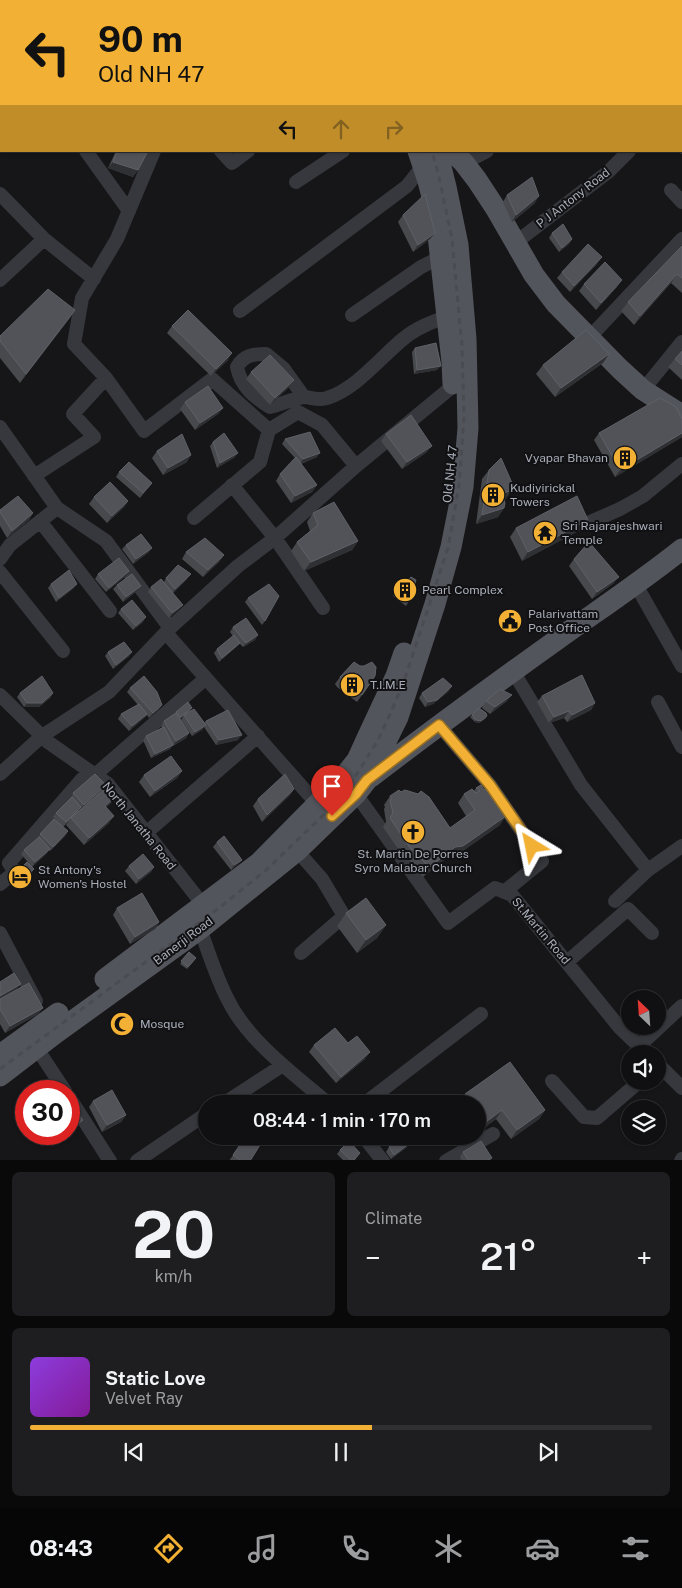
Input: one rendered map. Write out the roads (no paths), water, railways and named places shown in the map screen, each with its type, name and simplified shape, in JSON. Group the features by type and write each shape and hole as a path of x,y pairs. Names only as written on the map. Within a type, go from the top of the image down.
{"main road":[{"name":"Old NH 47","path":"355,784 398,717 435,604 451,547 463,487 468,428 464,318 458,245 446,186 436,152"},
{"path":"458,157 496,209 534,275 556,304 643,390 682,416"},
{"name":"Old NH 47","path":"355,784 356,760 396,676 422,601 440,543 451,482 454,414 448,316 435,208 420,159"},
{"path":"355,784 636,585 682,549"},
{"name":"Banerji Road","path":"0,1056 46,1021 68,1015 200,929 355,784"},
{"name":"Banerji Road","path":"0,1076 36,1047 68,1015 204,906 259,863 291,844"}],"street":[{"path":"87,152 129,210"},
{"path":"154,152 117,239 82,298 74,344 106,378 144,431 212,379 269,430"},
{"path":"221,152 232,163 247,152"},
{"path":"296,182 341,152"},
{"path":"458,157 481,152"},
{"name":"P J Antony Road","path":"515,243 608,172 628,152"},
{"path":"240,311 407,186 420,159"},
{"path":"670,190 682,202"},
{"path":"0,194 44,239 94,279"},
{"path":"0,280 44,239"},
{"path":"589,338 682,239"},
{"path":"352,315 421,267 441,258"},
{"path":"304,397 284,370 266,354 251,354 240,362 237,368 240,379 246,388 270,407 304,397 317,400 326,399 344,390 418,328 448,316"},
{"path":"643,390 682,342"},
{"path":"34,476 94,437 74,414 106,378"},
{"path":"0,774 42,736 109,692 168,630 238,566 324,502 356,466 453,386"},
{"path":"194,518 260,462 269,430 298,412 322,425 356,466"},
{"path":"0,427 57,508 106,541 168,630 206,678 312,797 356,760"},
{"path":"588,523 620,509 643,496 682,464"},
{"path":"232,485 276,538 323,608"},
{"path":"0,559 10,545 57,508"},
{"path":"40,521 110,611"},
{"path":"0,572 62,652"},
{"path":"636,585 682,666"},
{"path":"513,671 581,784 648,870"},
{"path":"0,884 15,872 9,864 92,773 206,678"},
{"name":"North Janatha Road","path":"0,694 48,742 108,784 204,906"},
{"path":"658,702 682,747"},
{"path":"439,725 490,785 542,861 504,892"},
{"path":"146,833 258,736"},
{"name":"St.Martin Road","path":"355,784 448,923 495,888 512,895 620,1028 638,1045"},
{"path":"291,844 322,879 344,916 301,952"},
{"path":"615,901 648,870 682,846"},
{"path":"567,962 628,909 652,933"},
{"path":"200,929 228,1002 252,1035 318,1095"},
{"path":"0,933 46,1021"},
{"path":"647,1045 682,1006"},
{"path":"376,1095 481,1014"},
{"path":"36,1047 58,1080"},
{"path":"237,1095 283,1065"},
{"path":"666,1073 682,1088"},
{"path":"552,1081 584,1117 597,1118 630,1090"},
{"path":"80,1114 110,1160"},
{"path":"137,1160 198,1119"},
{"path":"446,1160 492,1134"},
{"path":"370,1145 383,1160"}],"railway":[{"path":"0,1069 219,908 265,871 338,801 378,740 403,684 448,548 459,485 464,417 462,346 452,239 432,152"}],"place":[{"name":"Vyapar Bhavan","path":"625,458"},
{"name":"Kudiyirickal Towers","path":"493,495"},
{"name":"Sri Rajarajeshwari Temple","path":"545,533"},
{"name":"Pearl Complex","path":"405,590"},
{"name":"Palarivattam Post Office","path":"510,621"},
{"name":"T.I.M.E","path":"352,685"},
{"name":"St. Martin De Porres Syro Malabar Church","path":"413,832"},
{"name":"St Antony's Women's Hostel","path":"20,877"},
{"name":"Mosque","path":"122,1024"}]}
